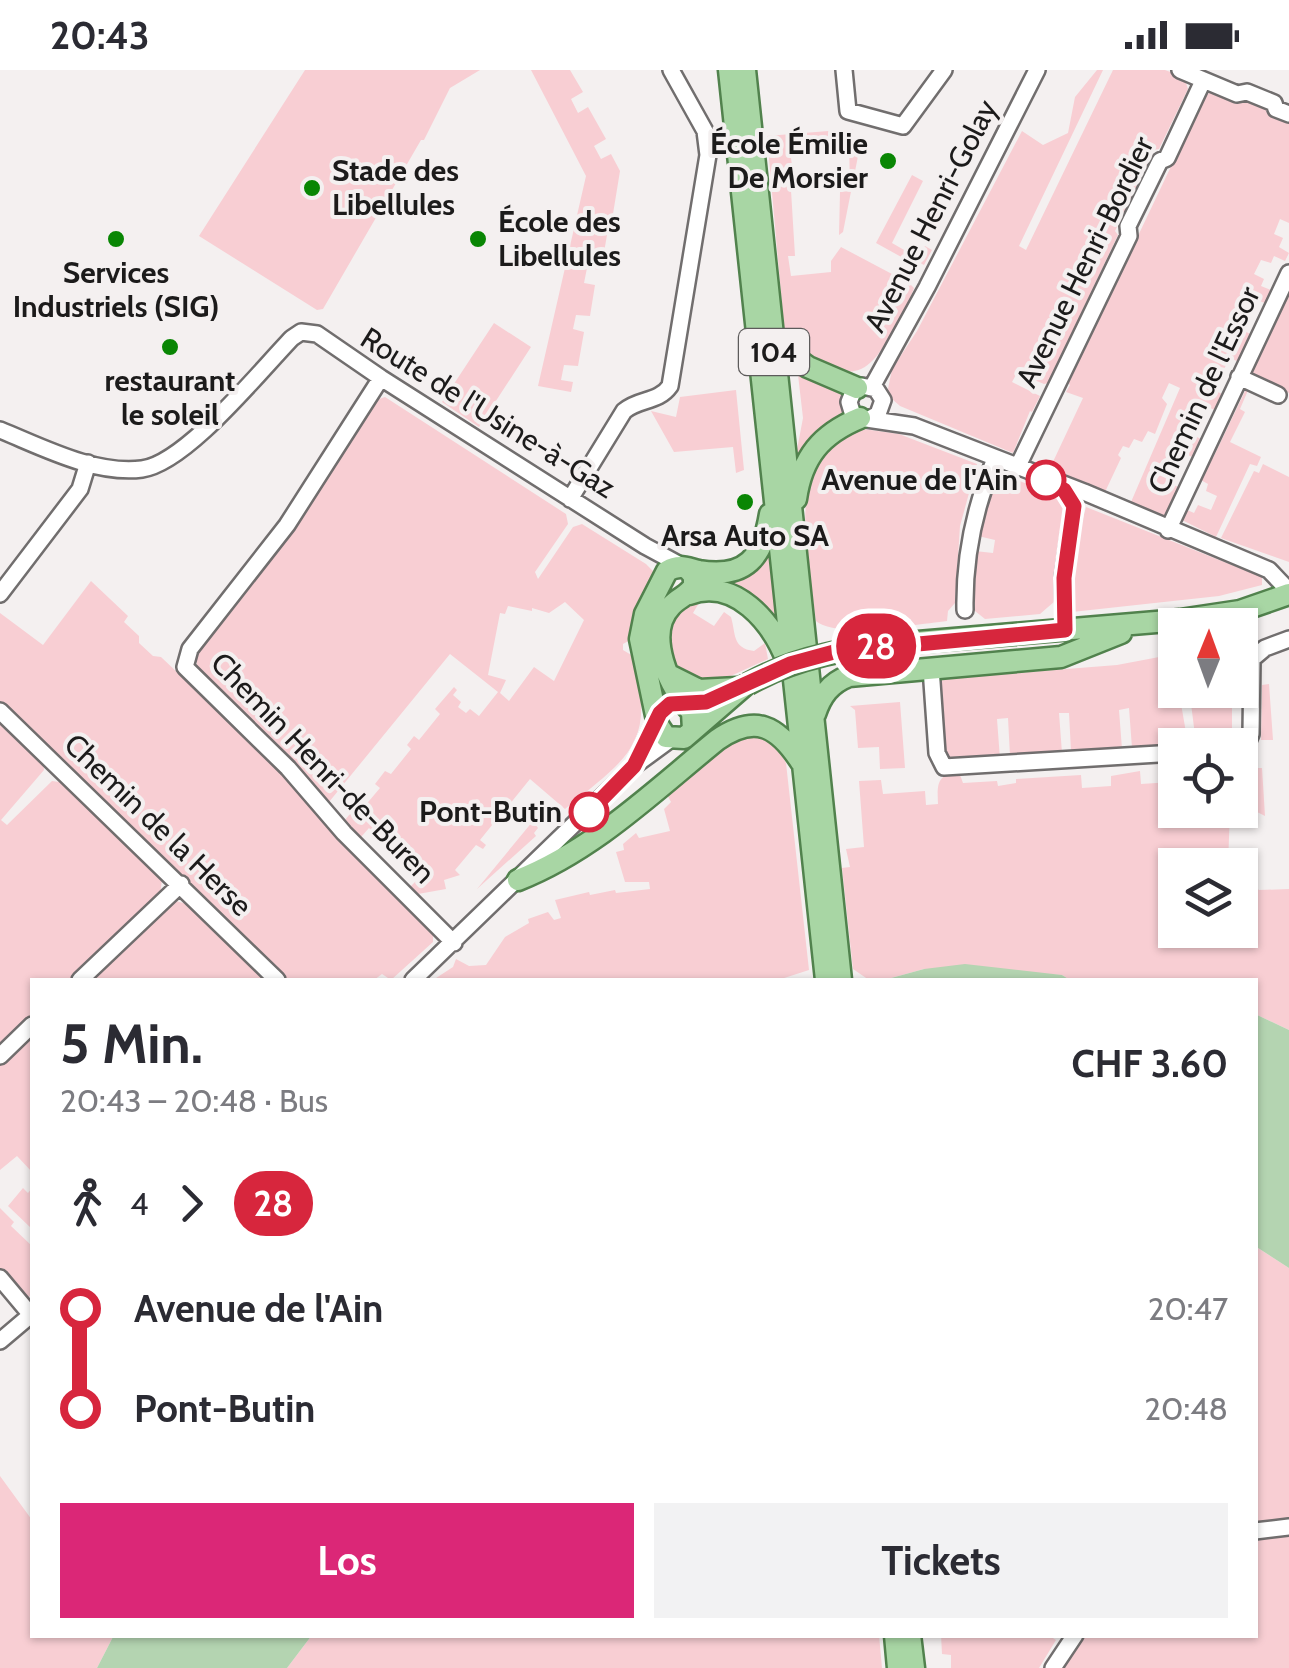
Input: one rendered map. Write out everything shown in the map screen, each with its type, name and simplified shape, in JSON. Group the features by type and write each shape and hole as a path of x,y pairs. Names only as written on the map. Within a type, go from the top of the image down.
{"main road":[{"name":"104","path":"728,70 802,763 841,978"},
{"name":"104","path":"747,76 814,716 826,978"},
{"path":"773,342 808,367 870,392"},
{"path":"792,521 809,456 834,430 865,418"},
{"path":"703,710 684,738 671,740 662,734 640,639 645,614 668,570 684,567 726,572 754,559 766,537 775,487"},
{"path":"684,567 695,581 686,596"},
{"path":"663,581 669,594 686,596"},
{"path":"792,675 772,629 748,605 719,592 702,590 670,606 659,630 660,654 683,704 694,718 741,687 812,657 906,643 1240,611 1289,592"},
{"path":"814,716 824,694 842,679 1068,656 1154,622"},
{"path":"671,676 689,687 703,710"},
{"path":"656,720 670,704 683,704"},
{"path":"518,880 555,866 586,845 716,740 740,727 755,725 776,732 802,763"},
{"path":"895,1638 898,1668"},
{"path":"910,1638 914,1668"}],"street":[{"path":"570,498 624,412 633,404 659,398 670,386 708,155 705,131 670,70"},
{"path":"844,70 848,110 903,126 944,70"},
{"name":"Avenue Henri-Golay","path":"865,418 878,414 870,392 1037,70"},
{"path":"1180,70 1237,94 1247,92 1289,114"},
{"name":"Avenue Henri-Bordier","path":"1017,468 1129,236 1128,226 1160,161 1167,158 1203,80"},
{"name":"Chemin de l'Essor","path":"1168,530 1289,273"},
{"name":"Route de l'Usine-à-Gaz","path":"88,463 133,470 172,458 301,332 317,334 645,546 684,567"},
{"path":"1240,377 1278,395"},
{"name":"Chemin Henri-de-Buren","path":"381,378 287,525 190,649 186,667 288,768 344,833 454,944"},
{"path":"914,426 870,392 849,402 852,412 865,418 914,426 1269,570 1289,592"},
{"path":"0,430 88,463 80,489 0,594"},
{"path":"964,610 971,532 995,459"},
{"path":"1055,483 1070,495 1074,506 1064,578 1065,630"},
{"path":"1074,506 1084,499 1100,501"},
{"path":"645,546 660,568 663,581"},
{"path":"1251,728 1252,658 1264,648 1289,639"},
{"path":"931,668 938,759 944,766 1158,754"},
{"name":"Chemin de la Herse","path":"0,711 276,978"},
{"path":"634,766 656,720"},
{"path":"415,978 634,766 671,740"},
{"path":"82,978 181,884"},
{"path":"0,1056 30,1027"},
{"path":"0,1278 30,1312"},
{"path":"0,1341 30,1316"},
{"path":"1258,1531 1289,1527"},
{"path":"1053,1668 1073,1638"}],"shaded area":[{"name":"Stade des Libellules","path":"305,70 480,70 450,88 424,140 323,309 317,310 199,236"},
{"path":"531,70 570,70 583,92 571,99 578,113 588,107 606,139 594,146 601,159 611,154 620,171 612,220 598,218 596,233 607,235 601,270 587,268 584,283 595,285 590,316 576,315 573,329 584,332 578,366 564,365 561,380 573,382 571,392 538,386 586,176"},
{"path":"1097,70 1103,70 1019,246 1026,250 1113,70 1165,70 1184,77 1188,89 1115,231 1118,235 1048,383 1017,373 1012,382 1040,396 1013,453 900,406 888,389 892,369 917,331 1022,131 1043,145 1068,133 1075,97"},
{"path":"1217,90 1289,118 1289,223 1280,219 1274,234 1283,238 1279,247 1289,253 1285,261 1274,256 1271,263 1261,260 1254,274 1264,279 1261,286 1273,291 1267,304 1255,299 1251,305 1241,301 1234,316 1244,321 1241,329 1252,335 1239,362 1230,358 1224,369 1213,364 1206,377 1217,383 1214,390 1224,395 1217,411 1206,406 1202,413 1191,409 1184,423 1196,429 1193,435 1203,440 1195,458 1183,453 1180,460 1169,455 1162,471 1173,476 1170,483 1180,488 1167,518 1131,502 1180,388 1169,383 1162,398 1167,404 1155,434 1148,431 1142,442 1134,439 1129,448 1123,446 1105,492 1040,464 1042,460 1051,466 1083,398 1066,392 1068,383 1205,95"},
{"path":"853,129 854,146 860,146 843,232 839,235 840,192 850,191 849,139 796,144 797,157 791,158 790,174 795,256 788,256 791,276 831,272 831,261 841,247 914,288 878,355 862,369 842,371 804,353 792,343 784,327 767,136"},
{"path":"912,175 923,181 892,243 918,258 925,246 932,250 924,265 916,261 914,264 876,243"},
{"path":"1289,283 1289,393 1247,373"},
{"path":"494,323 531,347 479,427 442,402"},
{"path":"797,366 845,391 842,407 847,417 798,461 795,460 803,418"},
{"path":"1247,387 1240,409 1245,412 1230,442 1261,457 1257,466 1250,464 1216,537 1180,519 1185,509 1194,513 1198,505 1211,510 1217,496 1206,491 1208,484 1199,479"},
{"path":"736,390 744,470 736,473 733,447 674,452 651,411 676,417 680,397"},
{"path":"385,397 566,514 568,524 535,572 538,579 573,527 582,524 646,564 655,580 632,639 623,644 623,650 633,656 641,710 639,729 621,761 565,809 530,779 509,805 515,811 508,819 501,814 480,840 486,845 483,849 476,845 455,870 460,875 444,880 446,889 418,894 410,887 418,879 369,828 361,837 345,820 353,810 358,814 380,788 375,784 385,771 391,774 411,749 407,745 414,736 419,740 440,714 435,709 454,687 457,690 453,695 461,702 458,707 479,716 498,692 450,654 329,802 260,729 197,671 196,652 373,401","holes":["565,602 584,620 554,681 534,667 509,701 500,693 506,680 488,675 500,613 505,614 508,606 549,613"]},
{"path":"863,429 899,434 977,464 960,526 955,603 948,611 947,621 859,630 816,621 805,525 811,477 820,457 835,441"},
{"path":"1263,464 1289,477 1289,562 1221,538 1254,471 1259,473"},
{"path":"1005,475 1057,496 1066,506 1055,601 1040,614 985,619 975,611 975,551 993,553 995,540 978,536 994,480"},
{"path":"1086,507 1262,577 1262,585 1219,596 1072,612 1072,559"},
{"path":"773,548 783,627 710,585"},
{"path":"91,581 128,616 124,622 139,636 139,643 153,656 161,657 270,760 433,930 433,942 393,978 382,974 377,978 283,978 0,701 0,613 43,645"},
{"path":"702,598 693,613 714,626 724,612 731,617 738,643 754,651 765,643 768,659 711,685 682,676 665,653 670,624 682,608"},
{"path":"1158,657 1158,708 1182,708 1185,728 1158,728 1158,746 1132,748 1129,708 1119,710 1122,749 1071,751 1069,713 1059,713 1062,753 1010,756 1008,718 997,719 1000,759 953,762 944,751 938,679 1117,665"},
{"path":"1269,684 1273,740 1261,740 1262,685"},
{"path":"900,702 905,768 880,769 879,747 858,748 855,710 850,706"},
{"path":"1192,708 1232,708 1232,728 1194,728"},
{"path":"0,719 43,760 44,770 1,820 7,825 52,781 66,783 162,879 160,896 74,978 30,978 30,1019 0,1047"},
{"path":"740,736 756,737 778,749 786,763 809,970 784,978 436,978 453,967 456,959 469,966 486,965 505,937 529,923 528,919 548,912 554,920 561,918 555,900 589,892 590,895 650,889 649,882 625,882 616,852 624,850 623,844 636,833 639,838 670,831 664,809 671,802 665,791 724,744"},
{"path":"1258,768 1262,768 1265,816 1258,812"},
{"path":"1140,771 1141,784 1158,783 1158,828 1229,828 1229,848 1158,848 1158,948 1258,948 1258,889 1289,889 1289,1030 1258,1015 1258,978 1067,978 924,969 891,978 866,978 853,969 842,868 850,867 846,849 864,847 859,781 881,780 883,794 925,791 926,805 938,804 942,778 959,772 963,783 997,781 998,786 1016,783 1016,779 1081,775 1082,788 1111,786 1111,776"},
{"path":"533,821 538,828 536,836 477,889"},
{"path":"176,901 190,905 265,978 91,978"},
{"path":"965,964 1067,978 891,978"},
{"path":"1258,1015 1289,1030 1289,1268 1258,1248"},
{"path":"30,1035 30,1170 17,1156 0,1170 0,1064"},
{"path":"23,1188 28,1193 30,1190 30,1227 8,1206"},
{"path":"0,1208 14,1222 11,1226 30,1244 29,1297 24,1297 0,1268"},
{"path":"1258,1248 1289,1268 1289,1521 1258,1525"},
{"path":"0,1476 30,1517 30,1638 112,1638 97,1668 0,1668"},
{"path":"1289,1532 1289,1668 1061,1668 1080,1638 1258,1638 1258,1536"},
{"path":"112,1638 310,1638 287,1668 97,1668"},
{"path":"310,1638 879,1638 882,1668 287,1668"},
{"path":"941,1638 1056,1640 1039,1668 951,1668 951,1655 942,1654"}],"bus line":[{"name":"28","path":"589,812 634,766 660,713 670,704 706,702 790,664 834,652 1065,630 1064,578 1074,506 1070,495 1046,480"}],"place":[{"name":"École Émilie De Morsier","path":"888,161"},
{"name":"Stade des Libellules","path":"312,188"},
{"name":"Services Industriels (SIG)","path":"116,239"},
{"name":"École des Libellules","path":"478,239"},
{"name":"restaurant le soleil","path":"170,347"},
{"name":"Avenue de l'Ain","path":"1046,480"},
{"name":"Arsa Auto SA","path":"745,502"},
{"name":"Pont-Butin","path":"589,812"}]}
